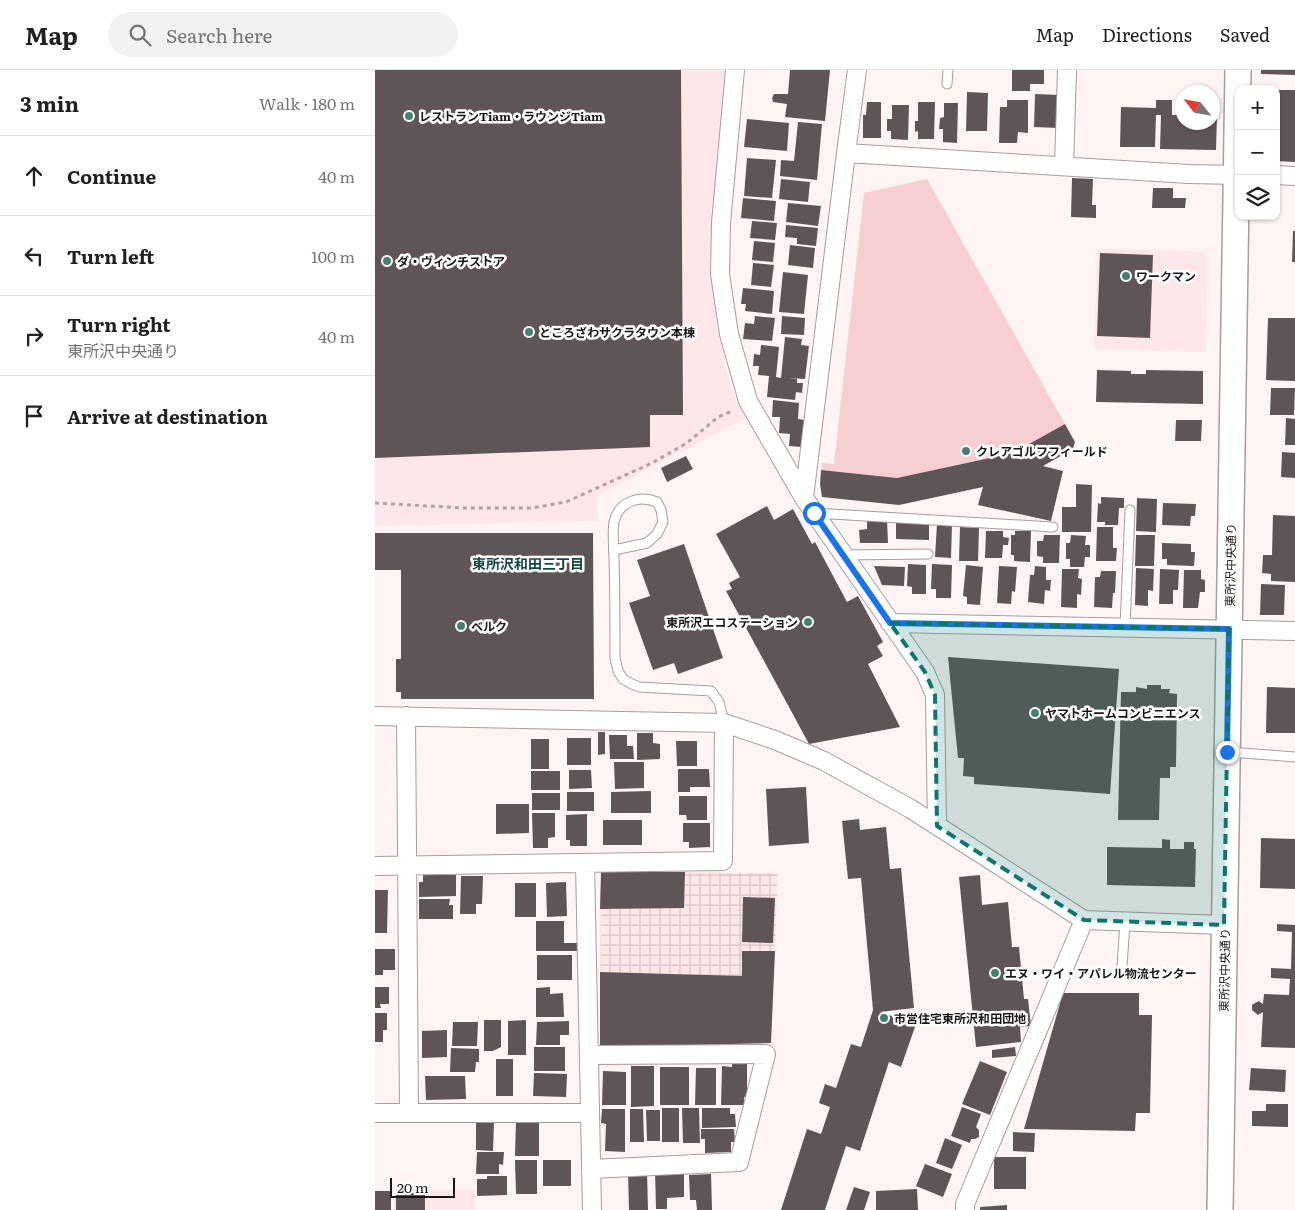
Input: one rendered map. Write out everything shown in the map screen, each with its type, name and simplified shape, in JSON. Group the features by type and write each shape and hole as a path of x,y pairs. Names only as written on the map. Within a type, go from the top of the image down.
{"street":[{"path":"735,70 721,223 720,274 729,334 751,405 804,498 925,672 935,695 937,826"},
{"path":"804,498 857,70"},
{"path":"1064,166 1067,70"},
{"name":"東所沢中央通り","path":"1237,130 1238,70"},
{"path":"846,152 1189,174 1235,175"},
{"path":"1280,175 1295,176"},
{"name":"東所沢中央通り","path":"1220,1210 1236,220"},
{"path":"890,623 1295,631"},
{"path":"375,716 723,723 775,740 824,761 911,809 1084,920 1225,925"},
{"path":"406,716 409,1113"},
{"path":"375,866 723,861 723,723"},
{"path":"585,863 592,1210"},
{"path":"965,1210 965,1204 1084,920"},
{"path":"589,1055 766,1054 739,1162 591,1169"},
{"path":"375,1113 590,1113"}],"lane":[{"path":"947,70 947,84"},
{"path":"614,550 647,543 657,534 663,522 661,510 657,502 648,498 635,498 621,509 614,522 614,550 615,658 618,671 623,680 639,687 711,691 719,702 723,723"},
{"path":"1125,627 1130,510"},
{"path":"814,513 1053,527"},
{"path":"843,555 928,554"},
{"path":"1227,752 1295,757"},
{"path":"1122,967 1125,922"}],"path":[{"path":"375,503 464,508 532,508 567,502 652,463 687,443 718,418 741,407 751,405"}],"highlighted area":[{"path":"890,623 1229,629 1224,925 1084,920 937,826 935,695 925,672"}],"shaded area":[{"name":"ところざわサクラタウン本棟","path":"375,70 725,70 710,267 717,325 730,386 746,418 597,496 598,521 375,526"},
{"path":"927,179 1065,424 1013,453 897,478 821,470 822,463 834,464 864,193"},
{"path":"1098,249 1207,252 1206,352 1094,349"},
{"path":"601,872 778,873 771,1043 600,1047"},
{"path":"475,1190 475,1210 394,1210 394,1191"}],"building":[{"name":"ところざわサクラタウン本棟","path":"375,70 681,70 683,415 650,415 650,447 375,458"},
{"path":"790,70 830,70 825,121 785,117 787,104 773,102 774,94 788,94"},
{"path":"1012,70 1044,70 1044,84 1030,84 1030,91 1012,91"},
{"path":"1261,70 1295,70 1295,75 1261,74"},
{"path":"1280,90 1295,90 1295,162 1280,161"},
{"path":"967,92 988,93 987,131 966,131"},
{"path":"1035,94 1060,95 1059,128 1034,127"},
{"path":"1007,100 1028,100 1028,133 1018,132 1017,143 999,143 1000,107 1007,107"},
{"path":"1156,100 1172,100 1175,130 1217,130 1216,150 1160,149 1161,115 1156,115 1155,147 1120,147 1121,107 1156,108"},
{"path":"867,102 881,102 881,138 863,138 863,115 866,115"},
{"path":"918,102 935,102 934,139 918,139 918,131 915,132 915,121 918,121"},
{"path":"944,103 958,103 957,143 943,142 943,129 939,129 940,118 944,117"},
{"path":"892,105 909,105 908,140 891,139 891,131 887,131 887,119 892,119"},
{"path":"747,119 789,123 787,151 744,147"},
{"path":"798,122 822,124 817,180 780,176 781,160 794,161"},
{"path":"747,158 776,160 772,198 744,196"},
{"path":"1072,178 1093,179 1092,205 1096,205 1096,218 1071,217"},
{"path":"781,179 810,182 808,202 779,199"},
{"path":"1153,188 1173,188 1173,198 1186,198 1185,208 1152,208"},
{"path":"743,198 776,201 774,221 741,218"},
{"path":"788,203 821,206 818,226 786,222"},
{"path":"752,221 777,223 775,240 750,238"},
{"path":"786,225 818,228 816,246 797,244 797,238 785,237"},
{"path":"1293,231 1295,231 1295,262 1292,262"},
{"path":"754,241 775,243 773,262 752,260"},
{"path":"790,245 815,248 813,268 788,265"},
{"name":"ワークマン","path":"1100,253 1153,255 1150,338 1097,336"},
{"path":"753,263 774,265 771,287 751,285"},
{"path":"783,272 808,275 804,314 779,312"},
{"path":"743,288 774,291 772,314 745,311 746,304 741,304"},
{"path":"755,316 775,318 772,341 743,339 745,323 754,324"},
{"path":"782,316 805,318 804,335 781,334"},
{"path":"1268,318 1295,318 1295,381 1266,380"},
{"path":"785,337 802,339 801,345 809,346 805,379 789,378 797,379 797,383 803,383 802,393 796,392 795,400 767,397 769,376 758,375 759,366 753,366 754,354 760,355 761,345 779,347 776,377 781,378"},
{"path":"1097,370 1131,371 1131,374 1146,374 1146,370 1203,371 1203,404 1096,402"},
{"path":"1271,388 1295,388 1294,415 1270,415"},
{"path":"773,400 799,403 798,419 805,420 802,447 789,446 790,434 779,433 780,417 772,417"},
{"path":"1286,418 1295,419 1295,445 1285,445"},
{"path":"1176,420 1202,420 1201,441 1175,441"},
{"path":"1065,424 1075,442 1073,449 1043,466 1063,471 1051,521 978,505 983,487 899,505 822,497 820,484 821,470 897,478 1013,453"},
{"path":"1282,452 1295,453 1295,478 1281,477"},
{"path":"686,456 693,469 667,482 661,468"},
{"path":"1076,484 1092,485 1091,532 1062,532 1062,507 1076,507"},
{"path":"1101,497 1124,498 1124,508 1119,508 1118,525 1105,525 1105,522 1097,522 1098,503 1101,504"},
{"path":"1137,498 1157,499 1156,532 1136,531"},
{"path":"1163,503 1196,504 1195,516 1191,516 1190,526 1162,525"},
{"name":"東所沢エコステーション","path":"767,506 774,520 793,509 812,544 815,542 847,602 858,596 883,642 877,646 883,656 868,664 900,727 809,744 726,591 732,589 729,583 740,577 716,534"},
{"path":"1273,515 1295,516 1295,582 1271,581 1271,574 1262,573 1263,555 1272,555"},
{"path":"887,520 888,543 860,543 859,530 867,529 867,521"},
{"path":"896,522 929,523 929,540 896,539"},
{"path":"937,524 952,524 951,558 935,557"},
{"path":"960,527 979,528 978,561 959,561"},
{"path":"1097,527 1113,527 1113,548 1117,548 1116,561 1096,561"},
{"path":"986,531 1003,531 1003,537 1009,538 1008,545 1003,545 1002,558 985,558"},
{"path":"1015,531 1031,531 1030,562 1014,561 1014,555 1011,555 1011,535 1015,535"},
{"path":"375,533 593,533 594,699 401,699 401,692 396,692 396,659 401,659 401,570 375,570"},
{"path":"1044,535 1060,535 1059,563 1043,563 1043,557 1037,556 1037,541 1043,541"},
{"path":"1071,535 1086,536 1085,545 1090,545 1090,557 1085,557 1084,567 1070,567 1070,559 1066,559 1066,543 1070,543"},
{"path":"1136,535 1155,535 1154,566 1135,566"},
{"path":"1162,543 1191,544 1191,552 1195,552 1194,566 1167,565 1167,559 1162,559"},
{"path":"684,544 723,658 678,674 674,663 653,670 629,603 650,596 637,560"},
{"path":"908,564 926,565 926,594 912,594 912,587 907,586"},
{"path":"932,564 952,565 951,598 936,598 936,589 931,589"},
{"path":"966,565 983,567 980,605 967,604 967,597 963,596"},
{"path":"874,566 905,567 904,586 882,585"},
{"path":"999,566 1017,567 1015,592 1012,591 1011,604 997,603"},
{"path":"1035,566 1046,567 1046,580 1051,580 1050,591 1045,590 1044,604 1028,602 1030,575 1034,575"},
{"path":"1136,568 1154,569 1153,591 1148,590 1148,606 1135,605"},
{"path":"1062,569 1079,569 1078,578 1082,579 1081,595 1077,594 1077,608 1061,607"},
{"path":"1160,569 1179,570 1178,590 1173,590 1173,604 1159,604"},
{"path":"1184,570 1201,570 1201,579 1205,580 1205,592 1200,592 1198,608 1183,608"},
{"path":"1101,571 1116,571 1112,608 1094,607 1095,577 1100,577"},
{"path":"1261,584 1285,585 1284,615 1260,615"},
{"name":"ヤマトホームコンビニエンス","path":"948,657 1119,669 1110,794 974,784 974,777 963,776 964,758 958,758"},
{"path":"1147,685 1161,685 1161,689 1170,689 1169,693 1177,694 1176,767 1170,767 1170,778 1160,778 1159,820 1118,820 1121,692 1136,692 1136,687 1147,689"},
{"path":"1267,687 1295,688 1295,733 1266,733"},
{"path":"598,732 605,732 605,754 598,755"},
{"path":"637,733 653,733 653,743 660,744 660,759 637,760"},
{"path":"609,735 627,735 627,746 633,746 634,759 610,759"},
{"path":"567,738 591,738 591,765 567,765"},
{"path":"531,739 549,739 549,769 531,769"},
{"path":"676,741 697,741 697,766 677,766"},
{"path":"614,762 644,762 644,788 615,789"},
{"path":"678,769 709,769 710,787 690,787 690,792 678,792"},
{"path":"569,770 591,770 592,788 569,789"},
{"path":"531,771 560,771 560,790 531,790"},
{"path":"806,787 809,843 769,846 766,789"},
{"path":"651,791 651,813 611,813 611,792"},
{"path":"567,792 594,792 594,811 567,811"},
{"path":"532,793 560,793 560,810 532,810"},
{"path":"679,796 707,796 707,820 687,820 686,815 679,815"},
{"path":"496,804 529,804 529,833 496,834"},
{"path":"532,813 555,813 555,837 548,838 548,848 533,848"},
{"path":"587,814 587,846 570,846 570,840 566,840 566,815"},
{"name":"市営住宅東所沢和田団地","path":"859,819 860,830 886,827 890,869 901,868 914,1008 880,1012 916,1024 901,1067 889,1062 860,1151 846,1146 825,1210 781,1210 807,1129 821,1134 830,1107 819,1103 825,1084 836,1088 851,1044 861,1047 873,1010 861,878 848,879 842,821"},
{"path":"603,820 642,820 642,845 603,845"},
{"path":"683,823 710,823 710,847 689,848 689,842 683,842"},
{"path":"1261,838 1295,839 1295,889 1260,888"},
{"path":"1162,839 1170,840 1170,849 1184,849 1184,842 1194,842 1194,849 1196,849 1195,887 1107,885 1107,847 1162,848"},
{"path":"601,872 685,872 684,908 600,909"},
{"path":"423,875 456,875 456,896 419,897 419,882 423,882"},
{"name":"エヌ・ワイ・アパレル物流センター","path":"980,875 982,905 1008,902 1012,947 1019,947 1024,999 1028,999 1031,1026 1020,1027 1021,1042 976,1047 959,877"},
{"path":"461,876 483,876 482,904 476,904 476,914 460,914"},
{"path":"566,882 567,916 547,917 546,883"},
{"path":"515,883 536,883 536,917 515,917"},
{"path":"375,890 388,890 387,933 375,933"},
{"path":"743,897 775,898 773,943 742,942"},
{"path":"419,899 450,899 449,905 453,905 453,919 419,919"},
{"path":"536,921 564,921 564,943 578,943 578,951 536,951"},
{"path":"1277,924 1295,925 1295,1048 1261,1047 1263,1012 1258,1015 1252,1010 1252,1005 1255,1003 1259,1001 1263,1004 1264,994 1289,995 1290,979 1271,978 1271,968 1291,969 1292,932 1277,931"},
{"path":"375,949 395,949 395,970 383,970 383,975 375,975"},
{"path":"742,951 775,951 771,1043 600,1047 600,972 742,976"},
{"path":"537,955 572,955 572,980 537,980"},
{"path":"375,987 389,987 389,1004 380,1004 381,1008 375,1008"},
{"path":"550,987 550,994 563,993 564,1017 536,1017 536,988"},
{"path":"1063,993 1139,993 1139,1015 1152,1015 1150,1113 1136,1113 1135,1131 1024,1129"},
{"path":"375,1013 387,1013 387,1030 383,1030 383,1042 375,1042"},
{"path":"484,1020 501,1020 501,1047 493,1051 484,1051"},
{"path":"526,1020 526,1055 508,1055 508,1021"},
{"path":"569,1021 569,1035 560,1035 560,1045 536,1045 537,1022"},
{"path":"453,1022 478,1022 477,1046 452,1046"},
{"path":"447,1030 447,1057 422,1058 422,1031"},
{"path":"534,1047 565,1047 565,1071 534,1071"},
{"path":"1015,1047 1016,1056 992,1058 992,1050"},
{"path":"451,1048 479,1049 479,1062 476,1062 475,1072 450,1072"},
{"path":"496,1059 513,1059 513,1096 496,1096"},
{"path":"980,1061 1007,1072 990,1115 962,1104"},
{"path":"732,1063 747,1064 747,1096 744,1097 744,1105 721,1105 722,1066 732,1067"},
{"path":"631,1066 654,1066 654,1106 631,1107"},
{"path":"660,1067 689,1067 689,1105 660,1105"},
{"path":"696,1068 716,1068 716,1105 695,1105"},
{"path":"1251,1068 1286,1070 1285,1092 1249,1090"},
{"path":"603,1071 626,1072 626,1105 602,1105"},
{"path":"534,1073 567,1074 566,1097 533,1096"},
{"path":"425,1076 465,1076 466,1099 426,1100"},
{"path":"1266,1104 1288,1104 1288,1127 1252,1126 1252,1111 1266,1111"},
{"path":"962,1107 981,1114 976,1127 979,1130 979,1137 971,1139 970,1143 951,1136"},
{"path":"662,1108 679,1108 679,1142 662,1142"},
{"path":"682,1108 699,1108 700,1143 683,1143"},
{"path":"702,1108 730,1108 730,1114 735,1114 736,1127 702,1128"},
{"path":"602,1109 625,1109 625,1152 605,1151 606,1124 601,1123"},
{"path":"630,1109 643,1109 644,1142 630,1142"},
{"path":"646,1110 660,1110 660,1141 647,1141"},
{"path":"516,1120 539,1121 539,1156 515,1156"},
{"path":"476,1122 494,1122 493,1151 476,1150"},
{"path":"701,1129 734,1129 735,1142 731,1142 731,1152 705,1153 705,1139 701,1139"},
{"path":"1013,1132 1035,1133 1034,1152 1013,1151"},
{"path":"945,1138 962,1145 952,1169 936,1163"},
{"path":"477,1152 504,1152 503,1165 499,1164 499,1174 476,1174"},
{"path":"994,1157 1026,1157 1026,1189 994,1189"},
{"path":"515,1160 537,1160 537,1194 516,1194"},
{"path":"543,1160 571,1160 571,1186 543,1186"},
{"path":"925,1164 952,1174 943,1197 916,1186"},
{"path":"684,1170 684,1197 667,1198 667,1209 656,1209 655,1171"},
{"path":"628,1172 647,1172 648,1210 629,1210"},
{"path":"711,1174 712,1210 697,1210 696,1200 690,1200 689,1175"},
{"path":"487,1176 507,1176 507,1195 477,1196 477,1179 487,1179"},
{"path":"854,1187 870,1192 864,1210 846,1210"},
{"path":"917,1189 918,1210 876,1210 876,1191"},
{"path":"375,1191 391,1191 391,1210 375,1210"},
{"path":"396,1193 425,1193 425,1210 396,1210"},
{"path":"1007,1205 1007,1210 980,1210 980,1207"}],"place":[{"name":"レストランTiam・ラウンジTiam","path":"409,116"},
{"name":"ダ・ヴィンチストア","path":"387,261"},
{"name":"ワークマン","path":"1126,276"},
{"name":"ところざわサクラタウン本棟","path":"529,332"},
{"name":"クレアゴルフフィールド","path":"966,451"},
{"name":"東所沢エコステーション","path":"808,622"},
{"name":"ベルク","path":"461,626"},
{"name":"ヤマトホームコンビニエンス","path":"1035,713"},
{"name":"エヌ・ワイ・アパレル物流センター","path":"995,973"},
{"name":"市営住宅東所沢和田団地","path":"884,1018"}],"district":[{"name":"東所沢和田三丁目","path":"528,563"}],"route":[{"path":"814,513 890,623 1229,629 1227,752"}]}
